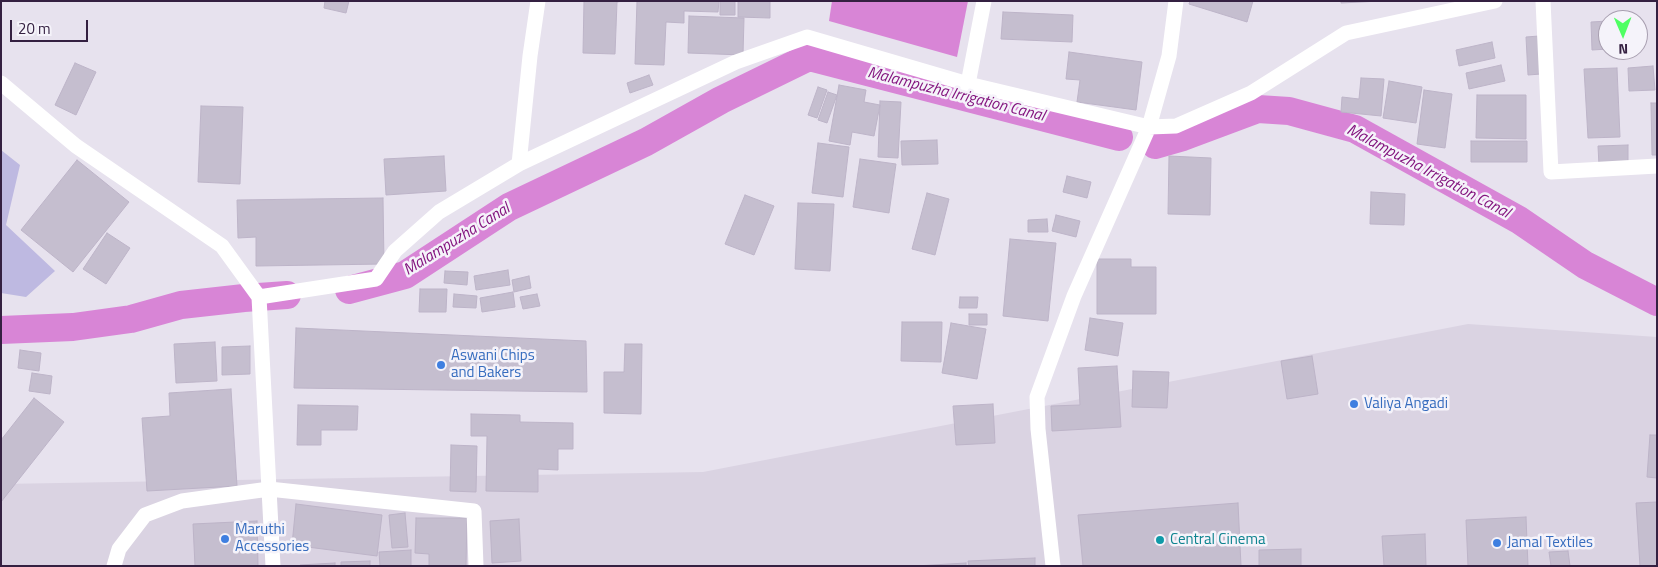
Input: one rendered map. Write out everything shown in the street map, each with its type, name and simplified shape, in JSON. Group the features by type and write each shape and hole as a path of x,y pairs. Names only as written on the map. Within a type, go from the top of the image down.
{"street":[{"path":"519,164 530,56 538,1"},
{"path":"968,84 984,1"},
{"path":"1053,566 1038,429 1037,397 1074,296 1149,127 1169,56 1176,1"},
{"path":"259,297 376,279 395,251 439,212 519,164 736,62 807,37 968,84 1149,127 1176,126 1251,93 1346,33 1495,1"},
{"path":"1543,1 1551,172 1657,166"},
{"path":"1,83 76,146 222,246 259,297 273,566"},
{"path":"114,566 120,549 145,515 182,501 269,490 474,512 476,566"}],"shaded area":[{"path":"832,1 968,1 957,57 829,21"},
{"path":"1,150 20,165 6,225 55,271 26,297 1,293"},
{"name":"Valiya Angadi","path":"1468,324 1657,337 1657,566 1,566 1,484 703,472"}],"building":[{"path":"325,1 349,1 346,13 324,8"},
{"path":"584,1 623,1 617,2 615,54 583,53"},
{"path":"637,1 719,1 718,12 684,11 684,23 666,22 664,65 635,64"},
{"path":"720,1 735,1 735,15 720,15"},
{"path":"738,1 770,1 770,18 738,17"},
{"path":"1190,1 1253,1 1247,22 1189,4"},
{"path":"1341,1 1381,1 1341,3"},
{"path":"1003,12 1073,15 1072,42 1001,39"},
{"path":"689,16 744,18 743,55 688,53"},
{"path":"1591,22 1598,22 1598,50 1592,50"},
{"path":"1539,36 1541,74 1528,75 1526,37"},
{"path":"1492,42 1495,58 1459,66 1456,50"},
{"path":"1069,52 1142,62 1136,110 1077,102 1080,80 1066,79"},
{"path":"75,63 96,72 76,115 55,105"},
{"path":"1501,65 1505,81 1469,89 1466,73"},
{"path":"1653,66 1655,90 1629,91 1628,68"},
{"path":"1617,68 1620,137 1588,138 1584,69"},
{"path":"649,75 653,85 630,93 627,83"},
{"path":"1361,78 1384,79 1381,116 1341,112 1342,97 1359,99"},
{"path":"1389,81 1422,87 1416,123 1383,118"},
{"path":"839,85 866,90 864,102 880,105 874,136 852,132 850,145 829,141"},
{"path":"818,87 827,90 817,118 808,115"},
{"path":"1424,90 1452,94 1445,148 1417,144"},
{"path":"828,92 837,95 827,123 818,120"},
{"path":"1477,95 1526,95 1526,139 1476,138"},
{"path":"880,101 901,102 898,158 878,157"},
{"path":"1651,103 1657,103 1657,155 1652,155"},
{"path":"201,106 243,107 240,184 198,182"},
{"path":"937,140 938,164 902,165 901,141"},
{"path":"1471,141 1527,141 1527,162 1471,162"},
{"path":"818,143 849,147 843,197 812,193"},
{"path":"1628,145 1628,165 1599,166 1598,146"},
{"path":"444,156 446,191 386,195 384,159"},
{"path":"1169,156 1211,158 1210,215 1168,214"},
{"path":"860,159 896,164 889,213 853,207"},
{"path":"77,160 129,202 73,272 21,230"},
{"path":"1067,176 1091,182 1087,198 1063,192"},
{"path":"1371,192 1405,194 1404,225 1370,224"},
{"path":"927,193 949,199 935,255 912,249"},
{"path":"745,195 774,206 754,255 725,244"},
{"path":"383,198 384,264 256,266 256,237 238,238 237,200"},
{"path":"798,203 834,204 830,271 795,269"},
{"path":"1056,215 1080,221 1076,237 1052,231"},
{"path":"1047,219 1048,232 1028,232 1028,220"},
{"path":"107,233 130,248 106,284 83,269"},
{"path":"1010,239 1056,243 1048,321 1003,316"},
{"path":"1097,259 1131,259 1131,267 1156,267 1156,314 1097,314"},
{"path":"508,270 510,285 476,290 474,276"},
{"path":"445,271 468,272 467,285 444,283"},
{"path":"529,276 531,288 514,292 512,280"},
{"path":"420,289 447,289 446,312 419,312"},
{"path":"513,292 515,307 482,312 480,298"},
{"path":"454,294 477,296 476,308 453,307"},
{"path":"537,294 540,306 523,309 520,297"},
{"path":"960,297 978,297 977,308 959,308"},
{"path":"969,314 987,314 987,325 969,325"},
{"path":"1090,318 1123,323 1118,356 1085,350"},
{"path":"902,322 942,322 941,362 901,361"},
{"path":"951,323 986,329 977,379 942,373"},
{"name":"Aswani Chips and Bakers","path":"296,328 586,341 587,392 294,388"},
{"path":"215,342 217,381 176,383 174,344"},
{"path":"625,344 642,344 641,414 604,413 604,372 624,372"},
{"path":"250,346 250,374 222,375 222,347"},
{"path":"20,350 41,353 39,371 18,368"},
{"path":"1312,356 1318,394 1287,399 1281,361"},
{"path":"1117,366 1121,427 1052,431 1051,406 1080,405 1078,368"},
{"path":"1133,371 1169,372 1167,408 1132,407"},
{"path":"32,373 52,376 50,394 29,391"},
{"path":"231,389 237,486 147,491 142,418 170,416 169,393"},
{"path":"34,398 64,422 1,502 1,440"},
{"path":"993,404 995,443 956,445 953,406"},
{"path":"298,405 358,406 357,430 321,430 321,445 297,445"},
{"path":"471,414 520,415 520,422 573,423 573,449 558,449 558,470 538,469 538,492 486,491 487,436 471,436"},
{"path":"1650,435 1657,435 1657,478 1647,477"},
{"path":"451,445 477,446 476,492 450,491"},
{"path":"1657,502 1657,566 1640,566 1636,503"},
{"name":"Central Cinema","path":"1238,503 1241,566 1083,566 1078,515"},
{"path":"296,504 382,515 377,556 292,545"},
{"path":"405,513 408,547 392,548 389,515"},
{"name":"Jamal Textiles","path":"1526,517 1528,566 1468,566 1466,520"},
{"path":"416,518 467,518 466,566 429,566 429,554 415,553"},
{"path":"519,519 521,561 492,563 490,521"},
{"name":"Maruthi Accessories","path":"257,521 258,566 195,566 193,524"},
{"path":"1425,534 1426,566 1384,566 1382,536"},
{"path":"1301,549 1301,566 1259,566 1259,550"},
{"path":"411,550 411,566 380,566 379,552"},
{"path":"1568,551 1570,566 1551,566 1549,552"},
{"path":"1035,558 1035,566 969,566 968,561"},
{"path":"370,561 370,566 341,566 341,562"},
{"path":"335,563 335,566 300,566 300,565"},
{"path":"966,563 966,566 916,566"}],"waterway":[{"name":"Malampuzha Canal","path":"349,290 405,275 509,207 646,142 721,100 809,57 1119,137"},
{"name":"Malampuzha Irrigation Canal","path":"1155,145 1183,137 1258,109 1289,111 1355,129 1519,220 1585,265 1657,302"},
{"name":"Malampuzha Canal","path":"1,330 73,327 131,319 181,305 287,295"}],"place":[{"name":"Aswani Chips and Bakers","path":"441,365"},
{"name":"Valiya Angadi","path":"1354,404"},
{"name":"Maruthi Accessories","path":"225,539"},
{"name":"Central Cinema","path":"1160,540"},
{"name":"Jamal Textiles","path":"1497,543"}]}
